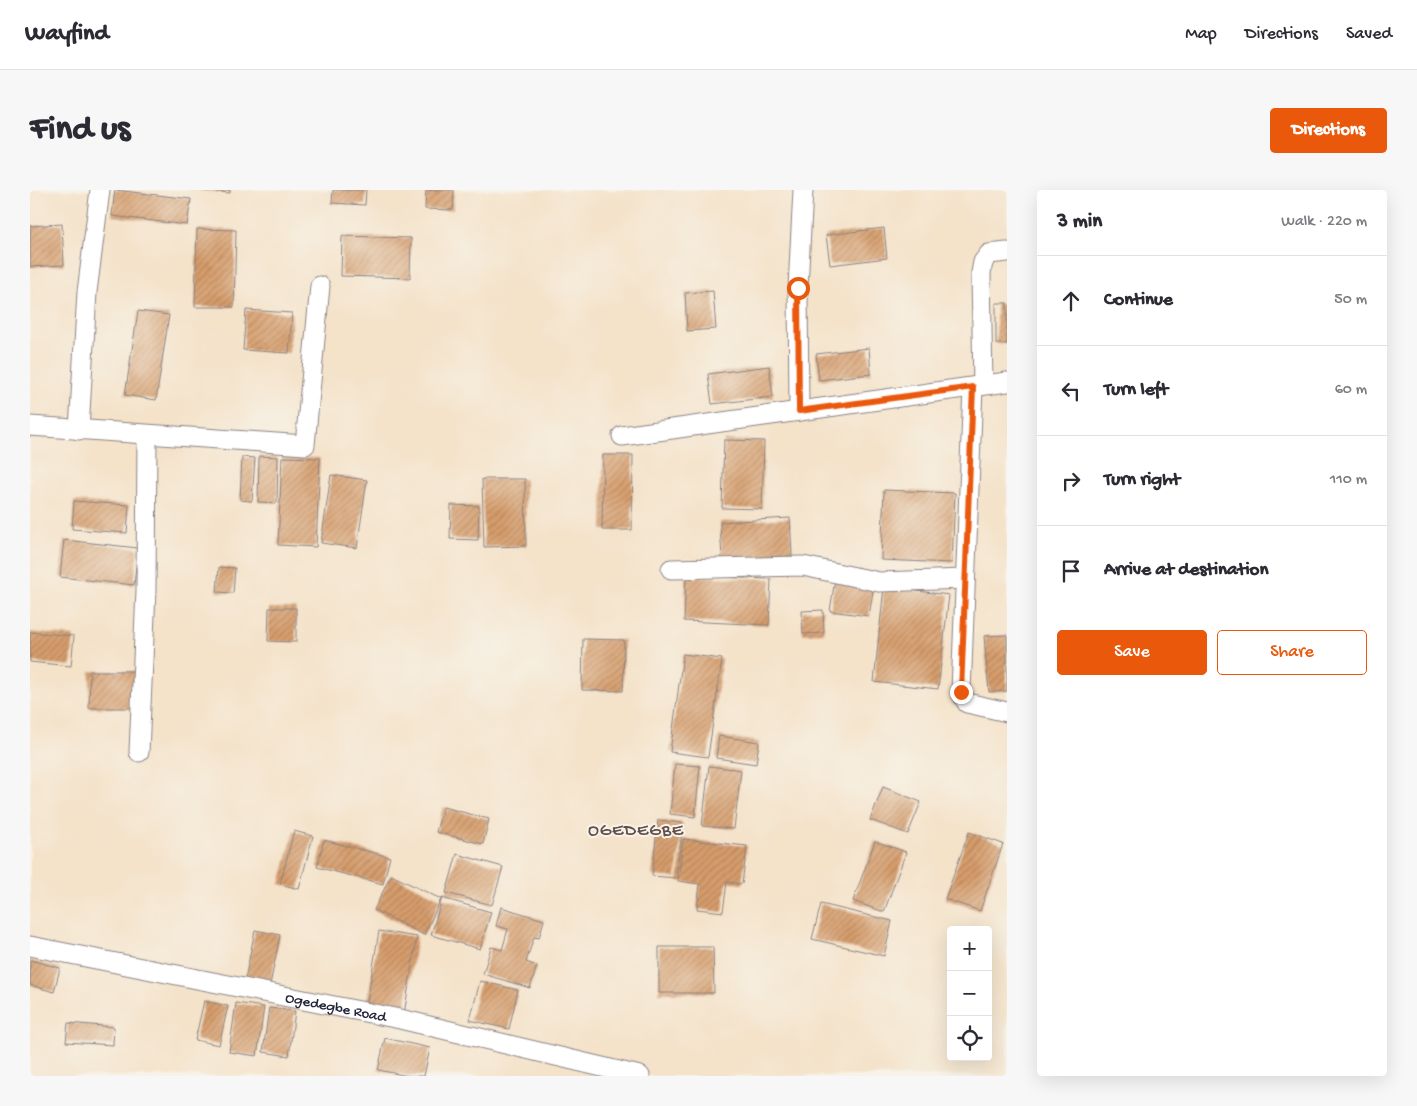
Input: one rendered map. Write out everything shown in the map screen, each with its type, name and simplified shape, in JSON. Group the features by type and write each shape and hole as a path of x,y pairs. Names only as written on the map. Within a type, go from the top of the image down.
{"street":[{"path":"79,430 87,292 100,190"},
{"path":"799,411 798,288 803,190"},
{"path":"1007,252 989,254 983,262 978,386 965,578 961,692 968,703 1007,712"},
{"path":"30,426 306,445 320,286"},
{"path":"622,436 1007,382"},
{"path":"139,752 146,592 147,434"},
{"path":"671,569 803,566 879,582 965,578"},
{"name":"Ogedegbe Road","path":"30,946 400,1019 640,1076"}],"building":[{"path":"115,190 191,199 187,225 112,216"},
{"path":"195,190 230,190 230,193"},
{"path":"333,190 366,190 365,205 332,203"},
{"path":"426,190 454,190 453,210 425,209"},
{"path":"62,224 64,265 30,267 30,226"},
{"path":"884,228 887,258 830,265 826,235"},
{"path":"197,229 236,230 234,307 195,307"},
{"path":"342,236 411,238 410,278 341,276"},
{"path":"713,291 716,329 687,331 685,293"},
{"path":"996,303 1007,303 1007,344 996,344"},
{"path":"246,310 292,313 289,353 243,350"},
{"path":"138,311 169,315 156,400 125,395"},
{"path":"869,348 871,374 819,380 816,354"},
{"path":"769,366 773,397 712,404 708,374"},
{"path":"724,440 764,441 762,509 722,508"},
{"path":"603,455 633,455 632,530 602,530"},
{"path":"259,456 278,457 277,503 258,502"},
{"path":"242,457 255,458 252,501 240,500"},
{"path":"282,457 320,458 316,547 278,545"},
{"path":"331,475 367,480 357,548 321,543"},
{"path":"482,479 525,479 526,546 484,547"},
{"path":"884,490 955,493 952,563 881,560"},
{"path":"74,501 129,505 127,533 72,529"},
{"path":"451,505 479,506 478,540 450,539"},
{"path":"790,518 792,556 722,560 720,522"},
{"path":"64,540 138,548 134,585 60,577"},
{"path":"219,567 235,568 233,593 217,592"},
{"path":"686,576 771,579 769,625 684,621"},
{"path":"835,579 874,585 869,616 830,611"},
{"path":"884,587 949,595 938,689 874,682"},
{"path":"269,608 296,608 296,642 268,641"},
{"path":"823,610 824,633 803,634 802,611"},
{"path":"30,632 74,636 71,666 30,662"},
{"path":"1007,635 1007,691 989,692 984,636"},
{"path":"583,639 624,640 623,691 582,690"},
{"path":"683,654 722,659 708,757 670,752"},
{"path":"90,671 135,671 135,708 89,708"},
{"path":"719,736 759,742 756,764 716,758"},
{"path":"675,764 700,766 695,817 670,814"},
{"path":"709,766 741,770 734,829 702,826"},
{"path":"883,787 921,802 908,834 870,820"},
{"path":"443,807 489,819 483,844 436,832"},
{"path":"658,820 683,823 676,878 652,876"},
{"path":"294,831 313,836 299,889 280,884"},
{"path":"969,832 1003,844 980,911 945,899"},
{"path":"683,839 747,846 742,884 727,882 723,912 697,909 700,884 678,881"},
{"path":"324,840 390,857 383,884 317,867"},
{"path":"875,841 906,852 884,912 853,901"},
{"path":"457,854 503,867 492,905 446,893"},
{"path":"391,875 441,899 424,935 374,910"},
{"path":"442,898 491,912 480,949 431,935"},
{"path":"821,904 892,921 884,956 812,939"},
{"path":"501,907 544,920 539,938 534,937 526,962 537,966 530,988 483,974 491,947 502,950 508,929 496,926"},
{"path":"255,930 280,935 270,985 245,980"},
{"path":"379,931 417,937 404,1014 366,1008"},
{"path":"659,947 713,947 714,993 659,993"},
{"path":"30,960 60,968 54,992 30,985"},
{"path":"480,981 518,990 509,1029 470,1020"},
{"path":"204,1001 228,1006 219,1045 195,1040"},
{"path":"236,1003 264,1007 257,1056 229,1052"},
{"path":"269,1008 295,1011 289,1056 263,1052"},
{"path":"68,1023 114,1027 113,1045 66,1042"},
{"path":"385,1038 430,1048 424,1076 408,1076 378,1070"}],"district":[{"name":"OGEDEGBE","path":"636,829"}],"route":[{"path":"798,288 799,411 973,387 961,692"}]}
